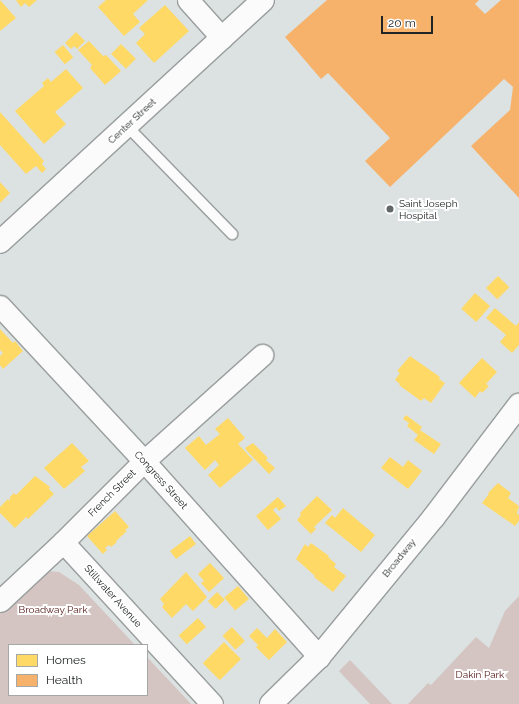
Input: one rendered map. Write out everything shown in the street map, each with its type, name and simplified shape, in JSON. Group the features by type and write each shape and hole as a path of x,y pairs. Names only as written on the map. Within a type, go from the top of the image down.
{"main road":[{"name":"Center Street","path":"0,242 263,0"},
{"name":"Broadway","path":"271,704 319,657 434,517 519,405"}],"street":[{"path":"188,0 222,38"},
{"name":"Congress Street","path":"0,306 144,461 319,657"},
{"name":"French Street","path":"0,601 63,542 144,461 262,355"},
{"name":"Stillwater Avenue","path":"63,542 212,704"}],"lane":[{"path":"127,126 232,234"}],"green space":[{"name":"Broadway Park","path":"47,571 59,572 79,585 134,644 8,644 8,696 148,696 148,658 191,704 0,704 0,610"},
{"name":"Dakin Park","path":"519,596 519,704 408,704 428,683 431,685 476,637 489,648 505,611"},
{"path":"350,660 392,704 370,704 339,671"}],"building: Homes":[{"path":"0,0 16,18 0,31"},
{"path":"16,0 37,0 29,7 25,3 21,7"},
{"path":"106,0 148,0 133,14 140,22 124,36 98,7"},
{"path":"165,5 189,31 154,63 136,43 145,34 139,28"},
{"path":"76,32 85,41 77,49 74,46 71,49 65,43"},
{"path":"89,41 103,56 106,55 121,71 105,85 90,68 92,65 78,50"},
{"path":"121,44 136,59 126,69 111,54"},
{"path":"63,45 73,57 65,64 55,52"},
{"path":"66,69 83,88 55,112 66,124 44,144 15,111 44,86 42,83 48,78 51,82"},
{"path":"0,112 44,161 42,164 46,169 42,173 36,166 26,174 0,145"},
{"path":"0,182 10,193 0,203"},
{"path":"498,276 509,287 497,299 486,288"},
{"path":"475,293 490,306 476,322 461,309"},
{"path":"495,308 516,326 519,322 519,345 512,353 500,342 506,335 486,318"},
{"path":"0,329 13,343 15,341 23,351 3,369 0,365 0,356 3,353 0,350"},
{"path":"410,356 440,377 439,379 445,383 431,403 424,398 421,401 399,385 400,384 395,380 400,373 397,371"},
{"path":"482,358 497,372 486,384 489,386 482,393 480,391 475,398 459,383"},
{"path":"406,415 422,427 420,430 441,444 434,454 414,440 418,435 407,426 409,423 403,419"},
{"path":"228,418 245,438 238,444 253,460 220,488 208,475 219,465 215,460 205,470 185,448 199,436 206,445 220,434 215,429"},
{"path":"72,443 89,461 81,467 85,471 64,489 44,468"},
{"path":"253,443 268,458 266,460 275,468 269,474 245,448"},
{"path":"390,457 403,467 408,460 422,471 408,489 381,468"},
{"path":"35,476 50,487 49,489 54,494 28,519 26,517 15,528 0,513 0,507 8,499 10,501 10,497 14,493 16,495"},
{"path":"498,483 511,493 508,498 519,506 517,513 519,515 519,521 515,526 482,503 489,494 488,493"},
{"path":"317,496 332,510 314,527 316,529 311,534 297,520 301,515 300,513"},
{"path":"278,497 286,506 279,511 276,507 273,510 281,519 268,530 256,516"},
{"path":"343,508 375,535 361,552 325,523 332,515 335,518"},
{"path":"115,511 129,527 125,530 127,531 116,541 117,542 111,547 109,545 105,548 107,550 103,554 87,536"},
{"path":"190,536 196,544 176,559 170,551"},
{"path":"311,543 329,556 328,557 336,564 334,567 346,576 333,592 314,577 315,576 296,559 305,544 308,547"},
{"path":"210,563 224,578 209,592 201,583 204,581 198,574"},
{"path":"186,572 207,597 193,611 186,604 172,618 162,607 164,604 160,599"},
{"path":"238,586 249,599 235,611 224,598"},
{"path":"217,592 225,600 216,609 208,601"},
{"path":"198,618 206,627 187,644 179,635"},
{"path":"232,627 245,641 235,650 222,636"},
{"path":"257,628 267,638 275,629 287,642 269,660 256,647 258,645 249,636"},
{"path":"224,642 241,659 220,680 203,663"}],"building: Health":[{"path":"327,0 479,0 475,4 485,14 501,0 519,0 519,198 471,146 510,110 513,87 504,79 390,187 365,161 390,138 328,73 321,79 285,37"}],"place":[{"name":"Saint Joseph Hospital","path":"390,209"}]}
